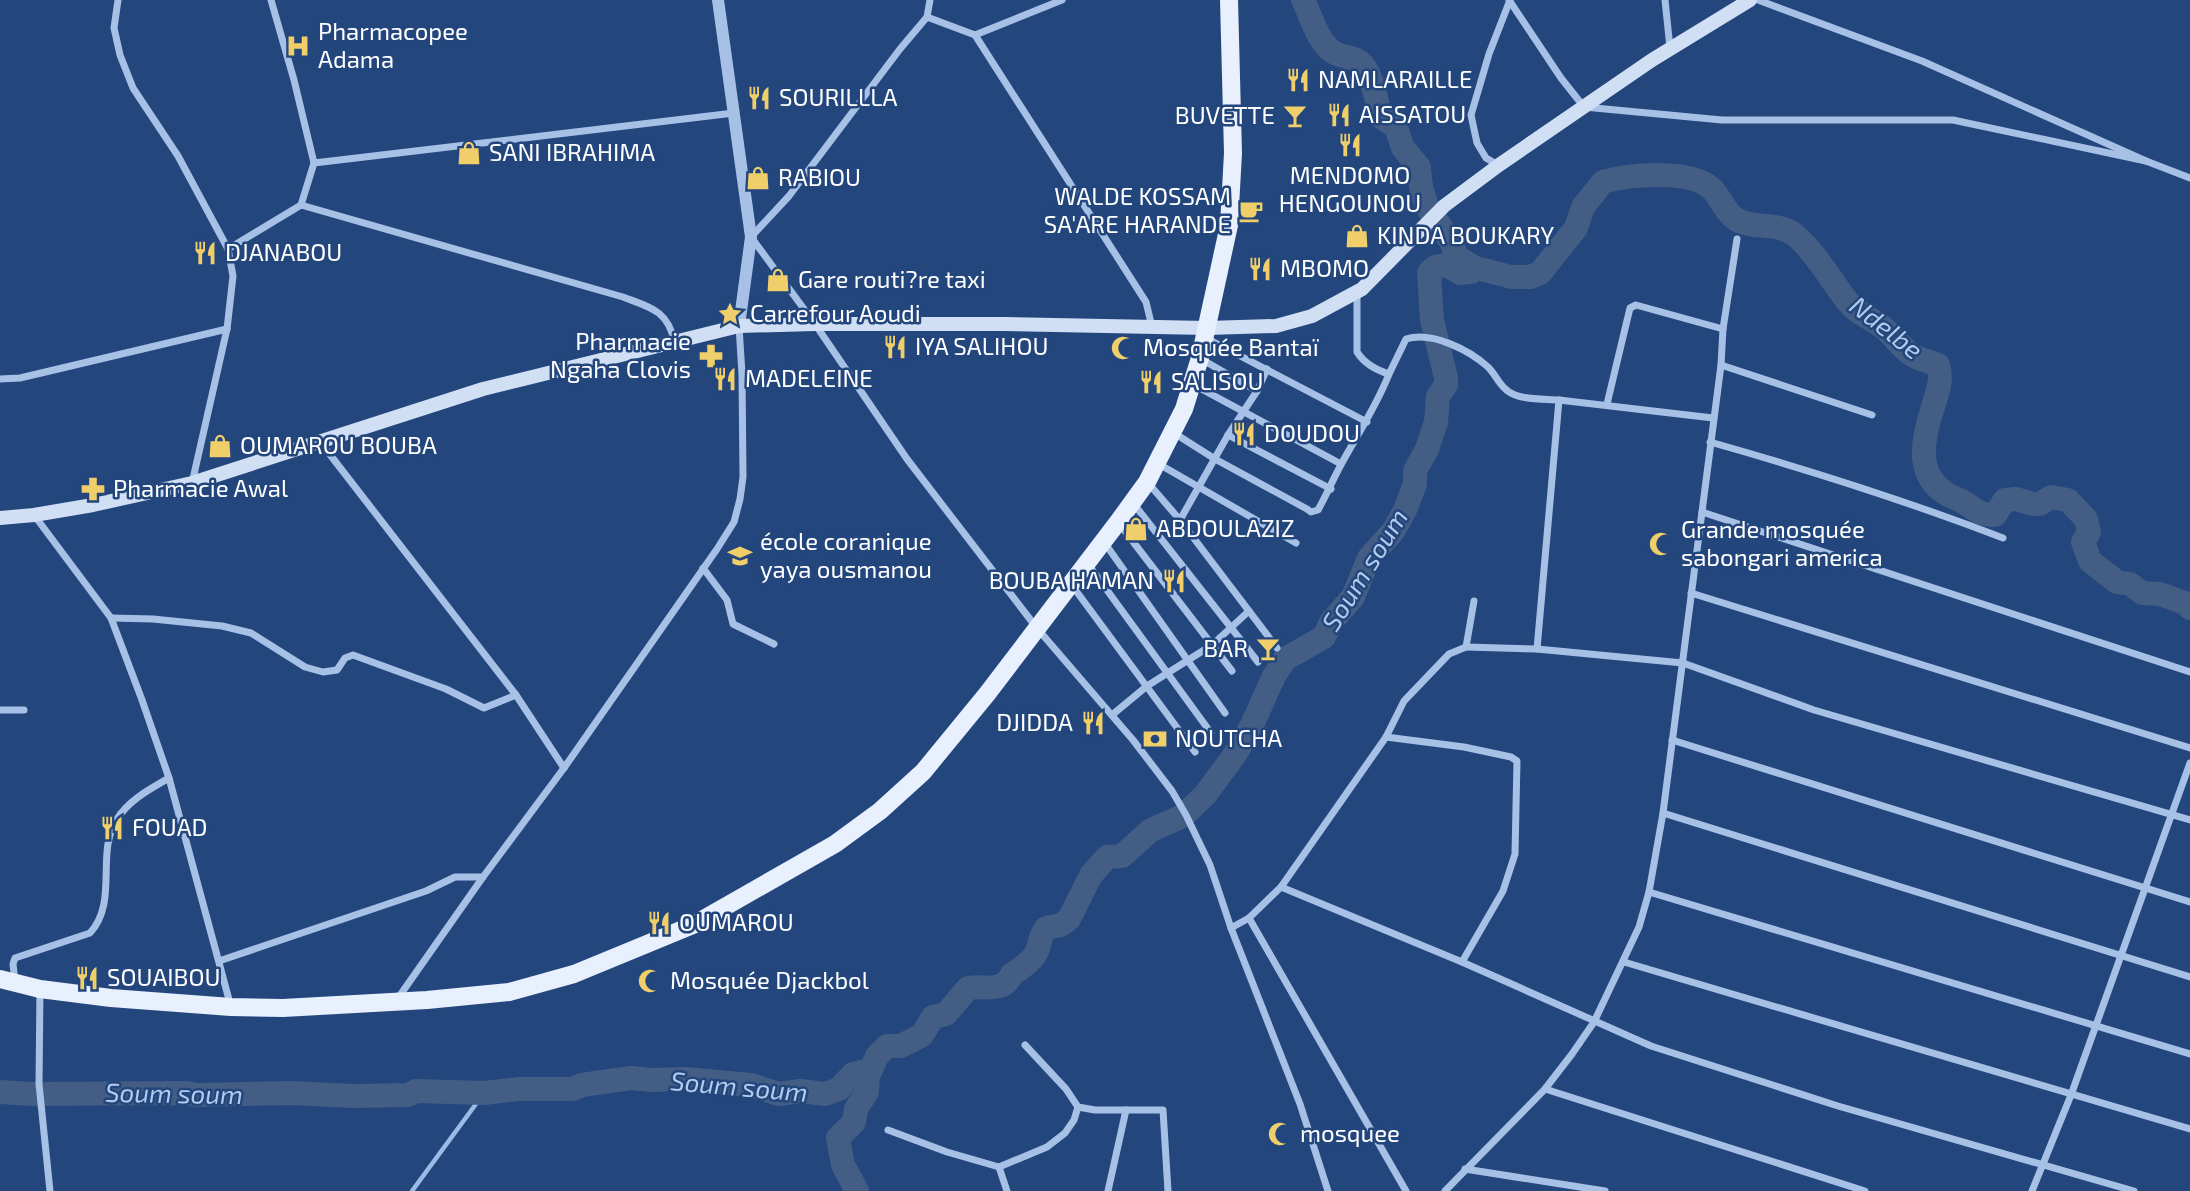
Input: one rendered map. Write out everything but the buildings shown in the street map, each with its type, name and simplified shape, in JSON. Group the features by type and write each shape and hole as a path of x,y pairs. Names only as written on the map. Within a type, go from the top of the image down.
{"main road":[{"path":"7,981 40,989 111,998 231,1007 283,1008 509,992 573,974 693,925 835,844 880,811 923,772 987,694 1147,482 1173,433 1200,358 1229,225 1233,153 1229,0"},
{"path":"0,518 34,515 192,483 483,389 739,326 814,324 1152,327 1206,333 1276,326 1312,316 1357,292 1444,206 1499,165 1670,49 1750,0"}],"street":[{"path":"118,0 114,28 120,55 133,88 178,156 228,249 233,276 227,329 192,483"},
{"path":"228,249 301,205 314,163 271,0"},
{"path":"395,1001 482,877 564,768 734,522 743,477 743,374 739,326 751,237 718,0"},
{"path":"751,237 789,196 927,17 930,0"},
{"path":"975,35 1062,0"},
{"path":"1509,0 1561,78 1584,107 1722,120 1953,120 2146,161"},
{"path":"1499,165 1486,158 1478,143 1471,115 1509,0"},
{"path":"1665,0 1670,49"},
{"path":"1758,0 1922,61 2190,178"},
{"path":"927,17 975,35 1146,302 1152,327"},
{"path":"314,163 734,113"},
{"path":"301,205 623,297 655,310 665,318 671,327 674,341"},
{"path":"751,237 907,459 1036,627 1112,715 1172,791 1210,865 1231,928 1300,1104 1328,1191"},
{"path":"1445,1191 1545,1088 1594,1022 1639,927 1649,892 1663,813 1721,365 1723,329 1737,239"},
{"path":"1357,292 1357,352 1361,359 1389,374"},
{"path":"1607,404 1630,308 1636,305 1723,329"},
{"path":"0,379 20,378 227,329"},
{"path":"1206,333 1367,422"},
{"path":"1173,433 1311,512 1318,510 1331,489 1341,464 1381,397 1406,339 1423,337 1434,339 1478,359 1490,369 1498,382 1514,395 1713,418"},
{"path":"1200,358 1257,391"},
{"path":"1721,365 1872,415"},
{"path":"1180,520 1228,435 1257,391 1267,369"},
{"path":"1192,385 1341,464"},
{"path":"1537,649 1559,400"},
{"path":"1228,435 1331,489"},
{"path":"1710,442 1774,460 2003,538"},
{"path":"321,443 516,695 564,768"},
{"path":"1157,463 1296,543"},
{"path":"1147,482 1180,520 1278,649"},
{"path":"1132,502 1258,662"},
{"path":"1702,512 2190,672"},
{"path":"34,515 111,618 169,778 231,1007"},
{"path":"1118,522 1232,671"},
{"path":"1103,541 1225,713"},
{"path":"1087,561 1211,733"},
{"path":"704,568 727,600 733,624 774,644"},
{"path":"1071,583 1195,752"},
{"path":"1691,593 2190,748"},
{"path":"1466,647 1474,601"},
{"path":"1112,715 1147,686 1212,645 1249,611"},
{"path":"111,618 153,618 251,632 306,667 323,672 337,670 345,658 353,655 446,689 484,708 516,695"},
{"path":"1231,928 1249,918 1281,887 1385,737 1404,701 1449,654 1466,647 1537,649 1683,663 1814,710 2190,820"},
{"path":"0,710 24,710"},
{"path":"1385,737 1464,747 1511,757 1517,761 1515,854 1503,891 1462,962"},
{"path":"1672,740 2190,902"},
{"path":"2032,1191 2071,1095 2190,764"},
{"path":"7,981 15,958 90,933 96,927 107,884 107,841 118,818 139,796 169,778"},
{"path":"1663,813 2190,977"},
{"path":"219,961 426,891 455,877 482,877"},
{"path":"1281,887 1462,962 1651,1046 1838,1106 2134,1191"},
{"path":"1649,892 2190,1054"},
{"path":"1249,918 1406,1191"},
{"path":"1624,962 2190,1129"},
{"path":"40,989 39,1084 50,1191"},
{"path":"888,1130 947,1152 999,1167 1047,1147 1065,1133 1074,1120 1077,1107 1066,1089 1025,1045"},
{"path":"1545,1088 1864,1191"},
{"path":"1077,1107 1163,1110 1168,1191"},
{"path":"1108,1191 1126,1110"},
{"path":"999,1167 1007,1191"},
{"path":"1465,1169 1605,1191"}],"waterway":[{"name":"Soum soum","path":"0,1092 408,1095 416,1091 484,1093 519,1089 573,1089 582,1085 631,1078 686,1079 751,1085 779,1094 800,1091 825,1094 839,1089 853,1074 871,1070 877,1056 887,1046 901,1046 922,1035 933,1017 946,1014 968,988 1004,984 1035,955 1046,928 1061,925 1069,919 1091,875 1107,857 1122,856 1151,830 1183,816 1205,795 1236,753 1285,659 1324,637 1331,622 1353,597 1369,558 1394,530 1405,510 1415,484 1415,471 1427,449 1436,422 1438,396 1446,385 1446,378 1432,320 1429,273 1440,266 1448,266 1460,273 1471,272 1473,267 1456,256 1452,243 1427,207 1419,167 1403,148 1396,127 1381,117 1365,68 1360,62 1338,54 1324,44 1303,0"},
{"name":"Ndelbe","path":"1473,267 1511,277 1530,277 1540,273 1576,228 1583,207 1603,182 1659,175 1690,178 1702,183 1712,189 1731,215 1739,221 1782,228 1795,235 1854,308 1882,326 1911,354 1938,365 1940,381 1926,434 1924,460 1933,483 1943,492 1989,515 1995,515 2005,500 2016,499 2033,504 2040,504 2051,497 2068,500 2086,519 2089,532 2083,542 2090,561 2117,582 2130,584 2142,593 2160,594 2185,603 2190,608"},
{"path":"857,1191 843,1165 838,1138 854,1122 856,1109 867,1092 868,1071"},
{"path":"412,1191 484,1093"}],"place":[{"name":"Pharmacopee Adama","path":"298,46"},
{"name":"NAMLARAILLE","path":"1298,80"},
{"name":"SOURILLLA","path":"759,98"},
{"name":"AISSATOU","path":"1339,115"},
{"name":"BUVETTE","path":"1295,116"},
{"name":"MENDOMO HENGOUNOU","path":"1350,145"},
{"name":"SANI IBRAHIMA","path":"469,153"},
{"name":"RABIOU","path":"758,178"},
{"name":"WALDE KOSSAM SA'ARE HARANDE","path":"1251,211"},
{"name":"KINDA BOUKARY","path":"1357,236"},
{"name":"DJANABOU","path":"205,253"},
{"name":"MBOMO","path":"1260,269"},
{"name":"Gare routi?re taxi","path":"778,280"},
{"name":"Carrefour Aoudi","path":"730,314"},
{"name":"IYA SALIHOU","path":"895,347"},
{"name":"Mosquée Bantaï","path":"1123,348"},
{"name":"Pharmacie Ngaha Clovis","path":"711,356"},
{"name":"MADELEINE","path":"725,379"},
{"name":"SALISOU","path":"1151,382"},
{"name":"DOUDOU","path":"1244,434"},
{"name":"OUMAROU BOUBA","path":"220,446"},
{"name":"Pharmacie Awal","path":"93,489"},
{"name":"ABDOULAZIZ","path":"1136,529"},
{"name":"Grande mosquée sabongari america","path":"1661,544"},
{"name":"école coranique yaya ousmanou","path":"740,556"},
{"name":"BOUBA HAMAN","path":"1174,581"},
{"name":"BAR","path":"1268,649"},
{"name":"DJIDDA","path":"1093,723"},
{"name":"NOUTCHA","path":"1155,739"},
{"name":"FOUAD","path":"112,828"},
{"name":"OUMAROU","path":"659,923"},
{"name":"SOUAIBOU","path":"87,978"},
{"name":"Mosquée Djackbol","path":"650,981"},
{"name":"mosquee","path":"1280,1134"}]}
